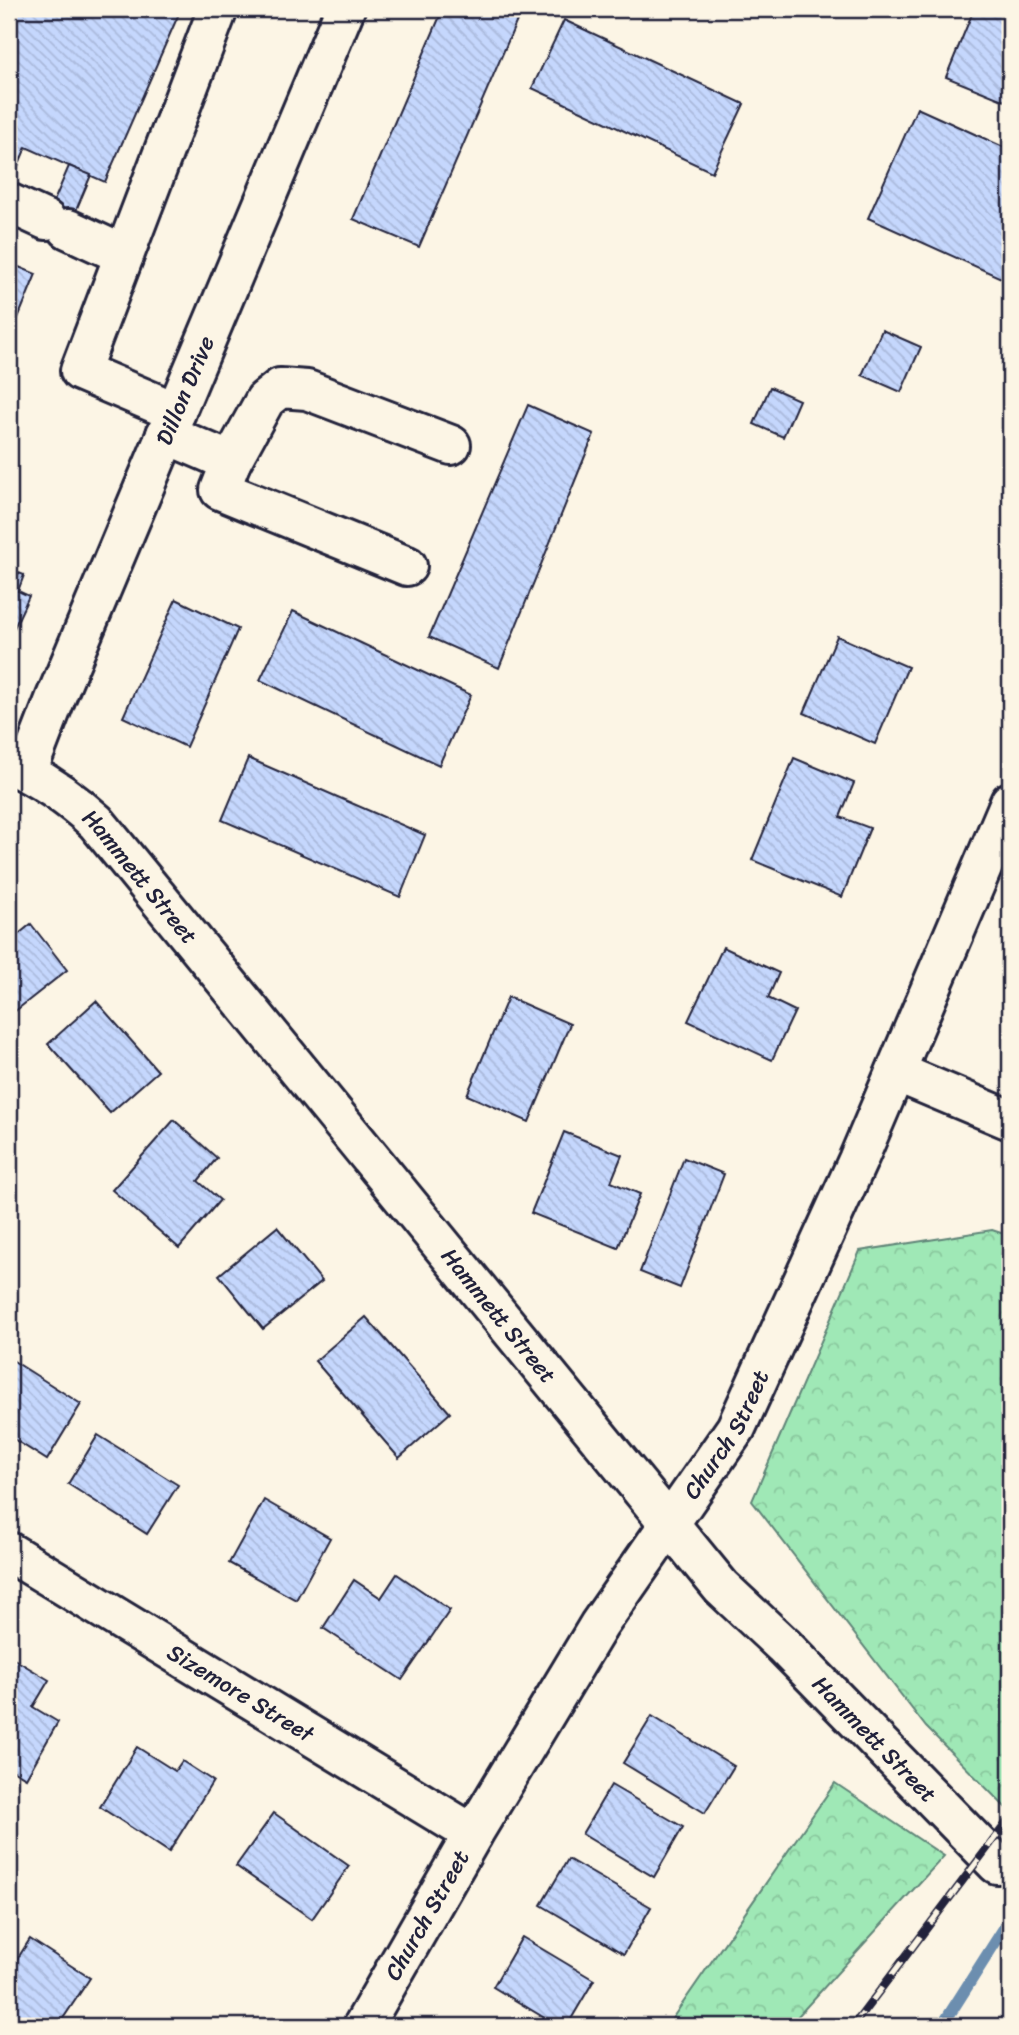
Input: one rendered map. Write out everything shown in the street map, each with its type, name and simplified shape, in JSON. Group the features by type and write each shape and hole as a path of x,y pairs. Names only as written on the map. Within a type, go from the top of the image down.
{"street":[{"path":"218,9 80,371 171,423 231,462"},
{"name":"Dillon Drive","path":"18,768 56,697 345,9"},
{"path":"9,203 124,255"},
{"path":"407,566 220,490 231,462 265,400 280,388 307,390 451,445"},
{"name":"Hammett Street","path":"18,768 84,811 96,822 721,1587 783,1645 997,1864"},
{"name":"Church Street","path":"363,2026 473,1834 598,1625 736,1428 858,1160 1010,802"},
{"path":"896,1072 1010,1120"},
{"name":"Sizemore Street","path":"9,1552 473,1834"}],"green space":[{"path":"992,1230 1010,1236 1010,1812 926,1727 752,1501 860,1251"},
{"path":"835,1783 944,1856 789,2026 667,2026"}],"building":[{"path":"9,9 181,9 105,182 26,147 16,171 9,168"},
{"path":"443,9 522,9 419,247 353,219"},
{"path":"974,9 1010,9 1010,103 946,77"},
{"path":"564,20 744,104 712,172 532,88"},
{"path":"917,108 1010,150 1010,282 868,218"},
{"path":"69,166 91,175 61,246 39,236"},
{"path":"9,263 36,274 9,340"},
{"path":"882,330 921,347 901,392 862,375"},
{"path":"770,387 799,400 783,437 754,424"},
{"path":"528,405 594,434 499,668 429,637"},
{"path":"9,569 24,575 18,591 29,596 14,628 9,626"},
{"path":"176,599 238,629 186,747 123,717"},
{"path":"293,611 471,695 439,765 260,680"},
{"path":"837,636 908,667 875,744 804,713"},
{"path":"248,758 425,835 400,897 222,820"},
{"path":"794,758 854,783 840,817 870,828 842,897 752,860"},
{"path":"31,924 67,970 9,1016 9,942"},
{"path":"723,947 779,973 768,998 795,1011 772,1060 688,1021"},
{"path":"508,997 570,1024 529,1122 467,1095"},
{"path":"96,1001 158,1071 110,1113 48,1044"},
{"path":"174,1120 217,1158 198,1181 220,1200 179,1248 112,1190"},
{"path":"564,1132 622,1155 611,1182 640,1194 618,1248 531,1213"},
{"path":"684,1158 724,1174 680,1288 640,1272"},
{"path":"277,1227 322,1281 263,1329 219,1275"},
{"path":"366,1317 450,1413 399,1458 315,1361"},
{"path":"9,1358 81,1404 47,1460 9,1436"},
{"path":"98,1435 178,1485 147,1534 68,1484"},
{"path":"264,1500 330,1538 296,1600 229,1563"},
{"path":"397,1574 450,1610 402,1680 323,1628 354,1580 381,1598"},
{"path":"9,1656 49,1680 33,1707 58,1722 26,1778 9,1768"},
{"path":"652,1716 734,1766 705,1813 623,1763"},
{"path":"137,1747 175,1771 182,1761 213,1781 169,1852 100,1807"},
{"path":"611,1785 683,1827 654,1877 582,1834"},
{"path":"274,1813 349,1866 312,1919 236,1866"},
{"path":"568,1859 651,1907 624,1954 541,1905"},
{"path":"522,1937 594,1980 567,2026 558,2026 493,1987"},
{"path":"30,1939 90,1978 58,2026 19,2026 9,2020 9,1972"}],"waterway":[{"path":"942,2026 1010,1919"}],"railway":[{"path":"853,2026 1010,1818"}]}
